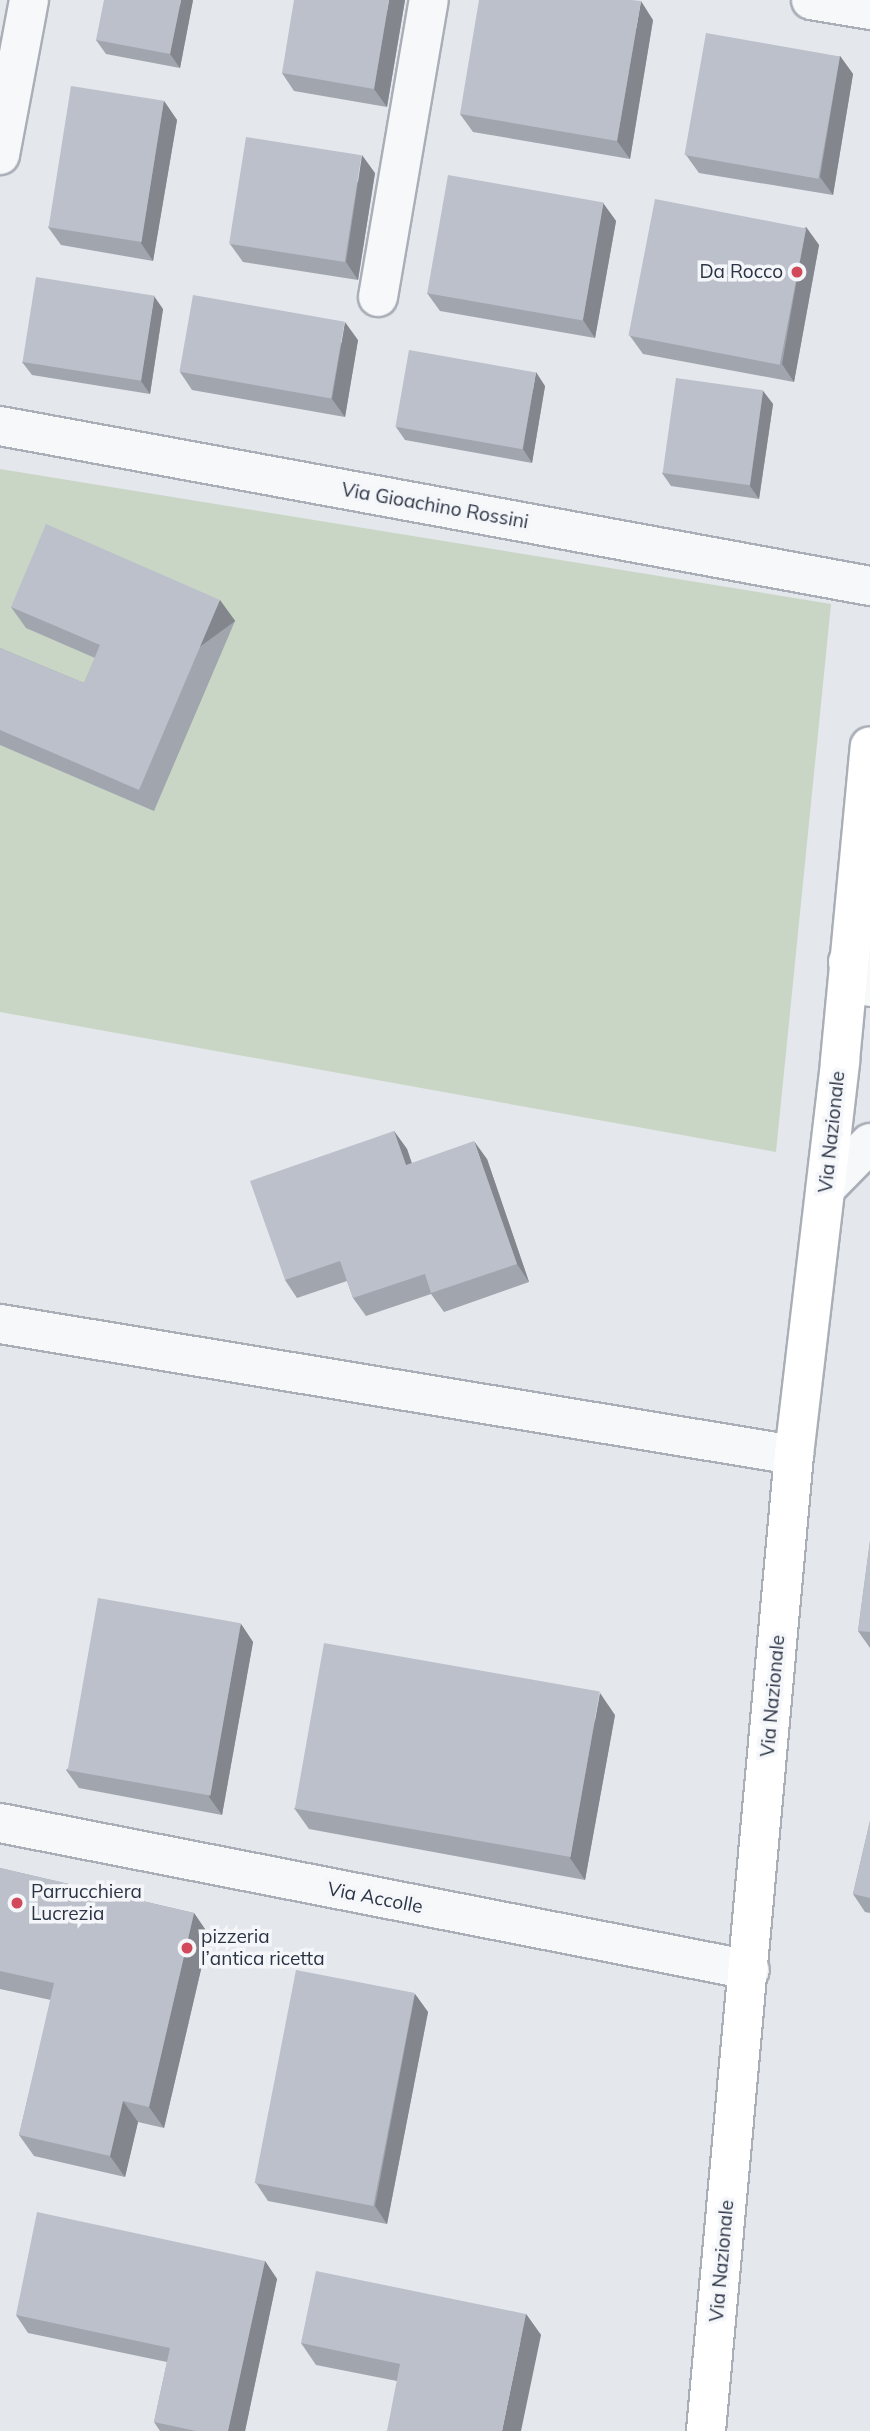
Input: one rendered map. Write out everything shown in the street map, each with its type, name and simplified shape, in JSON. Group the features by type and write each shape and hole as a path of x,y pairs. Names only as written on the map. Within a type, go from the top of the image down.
{"main road":[{"name":"Via Nazionale","path":"706,2431 750,1970 794,1455 826,1188 863,967 869,761"}],"street":[{"path":"0,155 29,0"},
{"path":"378,297 429,0"},
{"path":"811,0 870,10"},
{"name":"Via Gioachino Rossini","path":"0,426 870,586"},
{"path":"826,1188 870,1143"},
{"path":"0,1324 794,1455"},
{"path":"0,1355 24,1341 72,1337"},
{"name":"Via Accolle","path":"0,1823 750,1970"}],"green space":[{"path":"0,469 831,604 776,1152 0,1012"}],"building":[{"path":"104,0 181,0 170,54 96,40"},
{"path":"294,0 389,0 374,89 282,73"},
{"path":"479,0 641,1 617,141 460,114"},
{"path":"706,33 840,57 818,179 684,155"},
{"path":"71,86 164,101 141,242 49,227"},
{"path":"246,137 362,155 345,262 229,244"},
{"path":"448,175 604,202 583,321 427,293"},
{"path":"655,199 806,228 780,365 628,335"},
{"path":"36,277 155,296 141,381 23,362"},
{"path":"193,295 345,322 331,399 179,372"},
{"path":"409,350 536,372 522,449 395,427"},
{"path":"676,378 763,390 750,485 663,473"},
{"path":"46,524 220,600 139,790 0,730 0,648 84,683 100,645 11,607"},
{"path":"394,1131 406,1165 474,1141 517,1264 431,1293 425,1274 353,1298 340,1261 285,1280 250,1181"},
{"path":"870,1541 870,1632 858,1631"},
{"path":"98,1598 241,1623 210,1796 68,1770"},
{"path":"324,1643 600,1692 571,1857 295,1808"},
{"path":"870,1821 870,1898 853,1894"},
{"path":"0,1868 194,1913 149,2107 123,2101 110,2156 19,2135 54,1983 0,1971"},
{"path":"296,1970 415,1993 373,2206 255,2183"},
{"path":"37,2212 265,2261 228,2431 196,2431 154,2422 170,2348 16,2315"},
{"path":"316,2271 526,2314 502,2431 387,2431 400,2364 301,2343"}],"place":[{"name":"Da Rocco","path":"797,272"},
{"name":"Parrucchiera Lucrezia","path":"17,1903"},
{"name":"pizzeria l’antica ricetta","path":"187,1948"}]}
